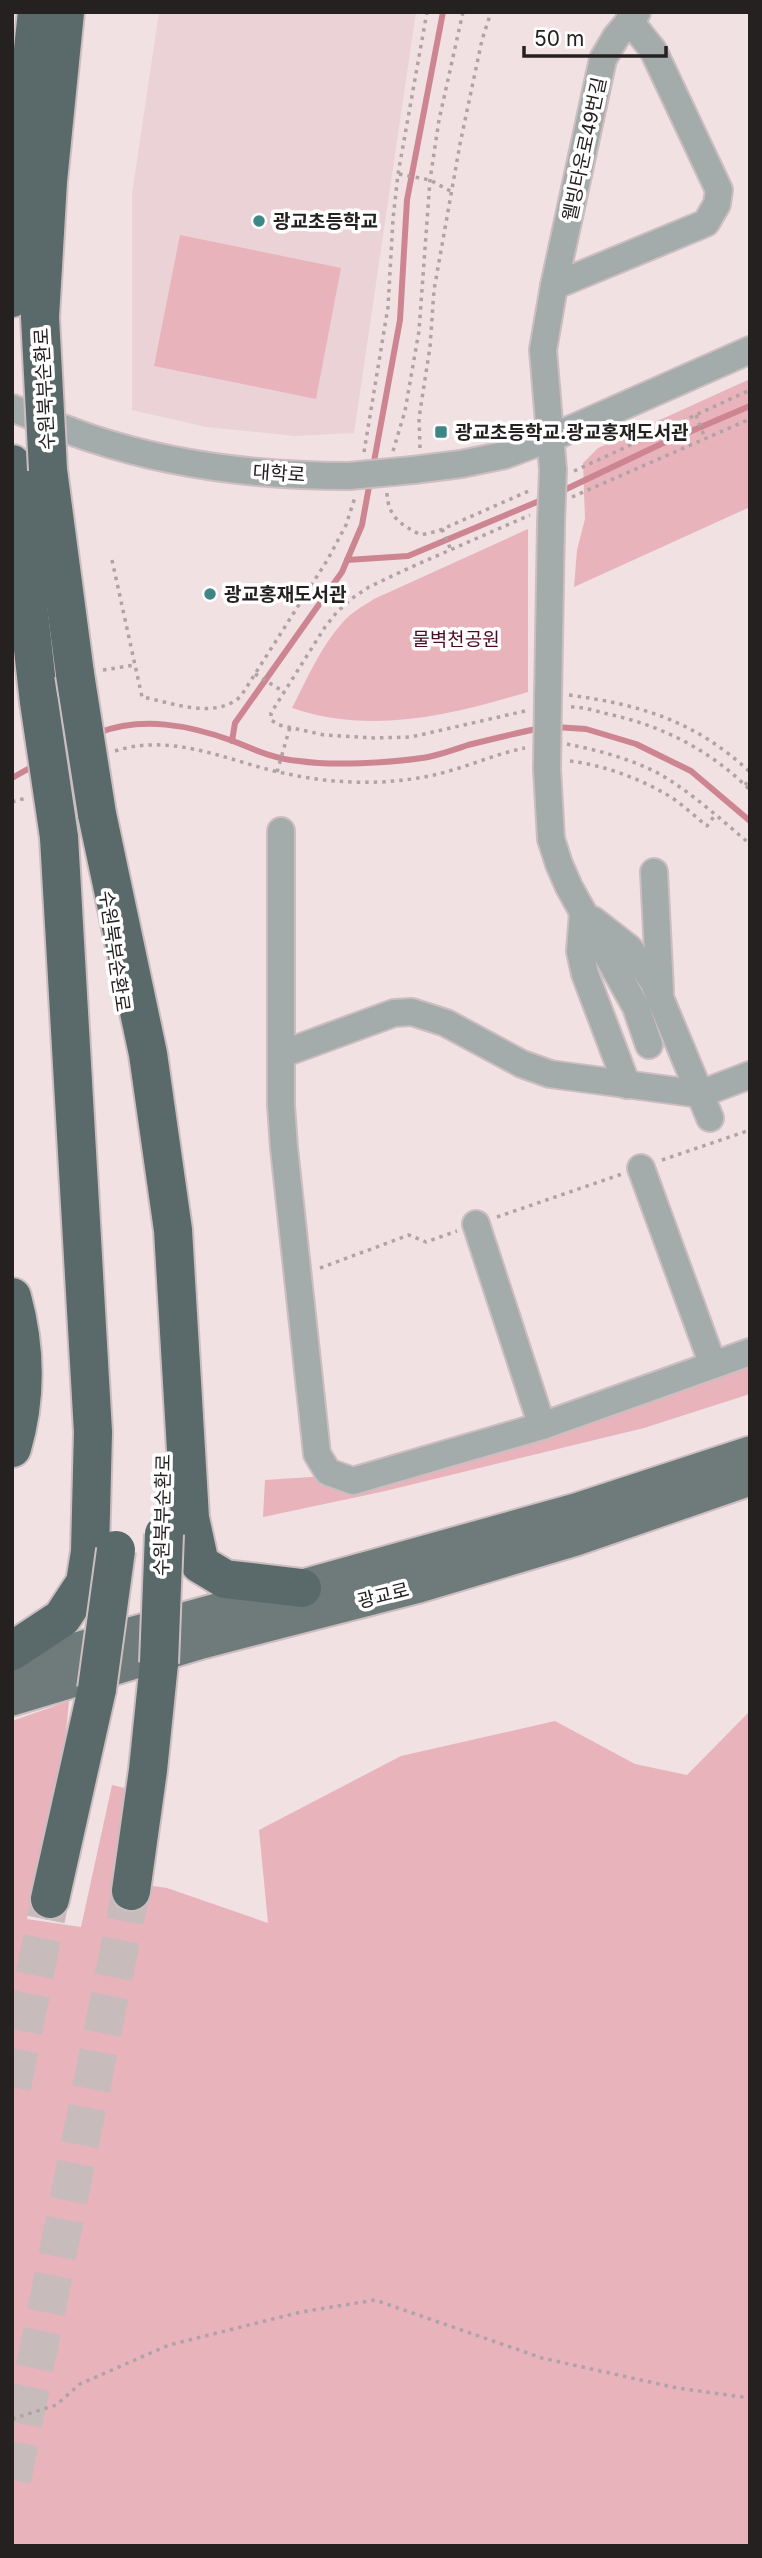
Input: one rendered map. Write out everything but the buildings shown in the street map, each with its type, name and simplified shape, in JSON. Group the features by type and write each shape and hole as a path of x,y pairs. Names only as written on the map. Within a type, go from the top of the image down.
{"highway":[{"name":"수원북부순환로","path":"37,12 19,181 26,307 24,468 39,702 60,837 98,1158 115,1347 119,1471 116,1550 97,1689 50,1899"},
{"name":"수원북부순환로","path":"26,307 48,181 65,12"},
{"name":"수원북부순환로","path":"24,468 89,672 97,814 143,1161 157,1332 164,1457 159,1663 148,1770 131,1891"},
{"path":"97,814 148,1054 173,1230 190,1518 200,1564 225,1579 302,1588"},
{"path":"12,1651 62,1618 85,1583 90,1552 93,1432 60,837"},
{"path":"12,1297 19,1324 24,1377 23,1399 12,1448"}],"main road":[{"name":"광교로","path":"12,1667 576,1510 750,1453"},
{"name":"광교로","path":"12,1699 202,1642 432,1582 576,1539 750,1479"}],"street":[{"name":"웰빙타운로49번길","path":"551,438 543,350 554,286 603,59 633,16 653,50 719,190 717,204 706,223 554,286"},
{"name":"대학로","path":"12,408 92,439 182,461 258,473 356,476 408,466 505,455 551,438 750,350"},
{"path":"551,438 553,477 545,517 556,765 551,839 559,864 583,913 636,1007 649,1045"},
{"path":"281,831 281,1105 284,1148 317,1454 328,1472 353,1481 542,1426 750,1352"},
{"path":"654,872 660,996"},
{"path":"583,913 629,948 640,961 660,996 705,1106"},
{"path":"583,913 580,951 584,974 627,1085"},
{"path":"282,1054 394,1013 412,1012 446,1023 522,1064 550,1074 627,1085 705,1106 750,1075"},
{"path":"641,1167 713,1365"},
{"path":"477,1224 542,1426"}],"path":[{"path":"112,560 142,697 192,706 216,708 231,705 241,696 328,559 346,525 387,307 398,174 427,12"},
{"path":"408,466 405,411 419,331 430,180 439,120 463,12"},
{"path":"408,466 419,418 430,346 434,290 460,144 482,40 491,12"},
{"path":"398,174 430,180 452,192"},
{"path":"386,487 387,502 394,519 421,535 442,529 750,390"},
{"path":"696,416 705,438"},
{"path":"565,500 750,419"},
{"path":"545,517 451,550 369,587 351,599 325,627 271,713 271,720 324,735 411,737 552,702 633,708 691,728 711,739 750,772"},
{"path":"442,529 451,550"},
{"path":"89,672 135,665"},
{"path":"255,674 284,692"},
{"path":"552,702 624,718 660,730 712,756 750,790"},
{"path":"277,772 290,727"},
{"path":"559,744 591,749 656,773 673,782 750,844"},
{"path":"108,753 131,746 180,746 277,772 336,781 403,780 436,775 529,747"},
{"path":"556,765 587,763 641,782 665,793 707,826 715,815"},
{"path":"745,785 750,778"},
{"path":"12,802 33,796"},
{"path":"299,1275 409,1235 426,1242 750,1130"},
{"path":"12,2419 56,2405 80,2384 169,2344 301,2312 375,2300 542,2358 677,2388 750,2398"}],"shaded area":[{"name":"광교초등학교","path":"159,12 416,12 354,433 295,436 206,427 132,410 132,194"}],"green space":[{"path":"180,235 341,268 316,399 154,366"},
{"path":"750,379 750,507 574,587 577,550 585,519 583,463 598,448"},
{"name":"물벽천공원","path":"528,529 528,692 469,708 411,719 352,720 292,708 328,641 353,613 374,599"},
{"path":"750,1358 750,1394 644,1428 381,1492 263,1517 265,1480 371,1473"},
{"path":"69,1701 64,1753 27,1919 81,1927 112,1785 137,1791 117,1881 167,1888 268,1923 259,1830 401,1756 555,1721 635,1764 687,1775 750,1711 750,2546 12,2546 12,1721"}],"waterway":[{"path":"373,467 400,320 407,200 443,12"},
{"path":"560,492 750,406"},
{"path":"232,741 235,723 342,572 362,525 370,481"},
{"path":"347,560 408,556 544,499"},
{"path":"98,733 131,725 183,727 216,735 282,758 344,764 428,757 541,728"},
{"path":"555,727 586,729 636,744 691,771 750,821"},
{"path":"12,778 35,765"}],"tunnel":[{"path":"12,2480 131,1891"},
{"path":"12,2087 50,1899"}],"place":[{"name":"광교초등학교","path":"259,221"},
{"name":"광교초등학교.광교홍재도서관","path":"441,432"},
{"name":"광교홍재도서관","path":"210,594"}]}
